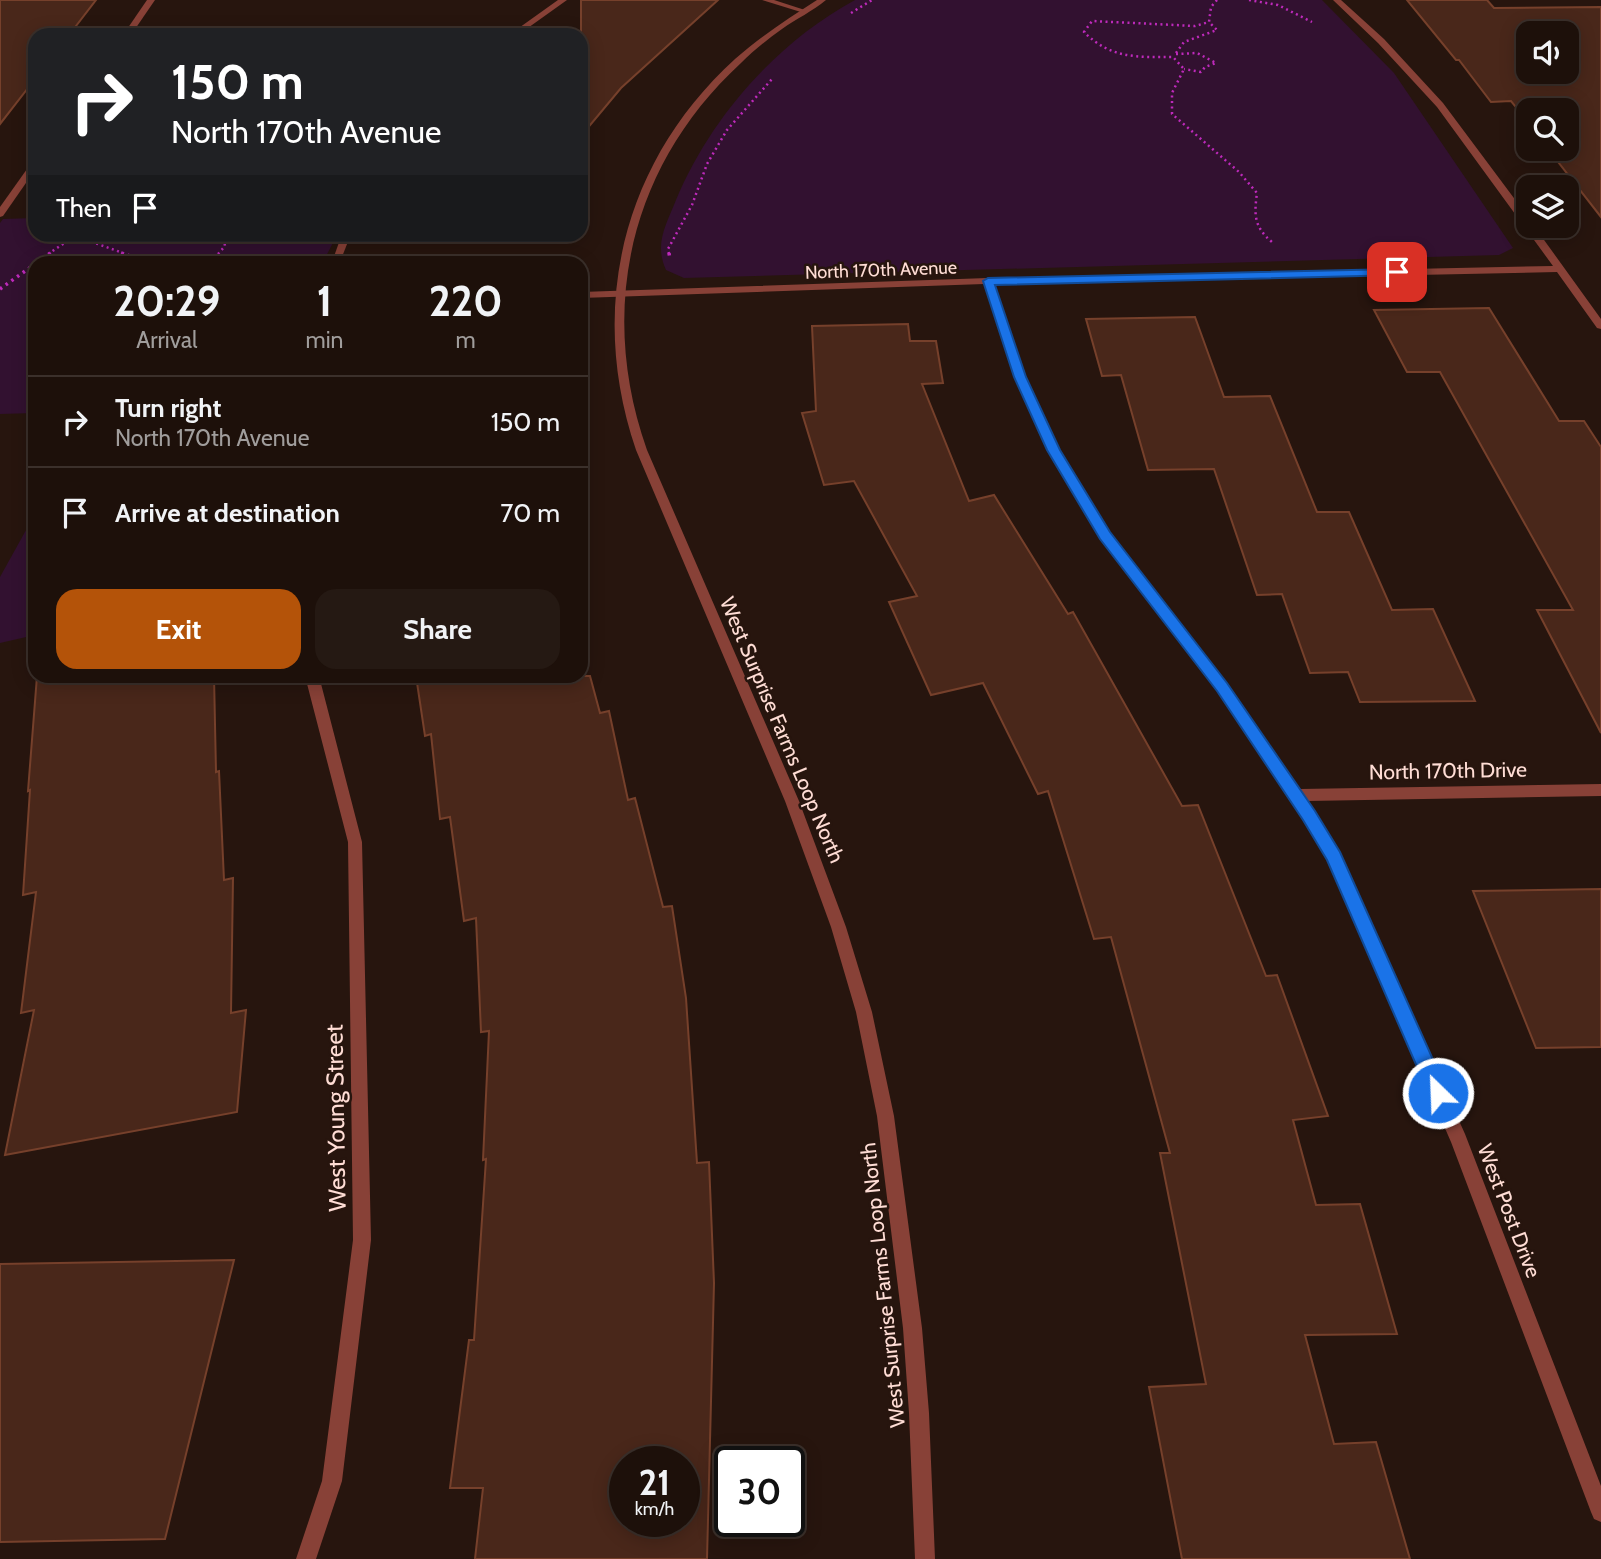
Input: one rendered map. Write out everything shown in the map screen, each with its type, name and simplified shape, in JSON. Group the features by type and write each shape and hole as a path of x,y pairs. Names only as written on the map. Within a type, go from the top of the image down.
{"street":[{"path":"132,28 151,0"},
{"path":"523,28 563,0"},
{"path":"766,0 803,11"},
{"name":"West Surprise Farms Loop North","path":"822,0 750,49 719,79 667,143 647,179 632,217 623,254 618,294 620,357 633,426 689,563 775,757 833,908 865,1014 888,1124 913,1337 925,1559"},
{"path":"1337,0 1381,41 1440,105 1516,209"},
{"path":"0,214 28,174"},
{"path":"1537,238 1601,326"},
{"name":"North 170th Avenue","path":"588,295 988,281 1560,269"},
{"name":"West Post Drive","path":"988,281 1020,377 1054,450 1098,525 1222,687 1296,795 1334,857 1459,1140 1601,1512"},
{"name":"West Young Street","path":"306,1559 332,1481 362,1240 355,842 314,683"},
{"name":"North 170th Drive","path":"1296,795 1601,790"}],"path":[{"path":"849,15 872,0"},
{"path":"1209,22 1211,7 1217,0"},
{"path":"1249,0 1268,1 1288,10 1301,20 1314,22"},
{"path":"1174,55 1184,69 1201,72 1205,66 1216,63 1206,55 1193,51 1136,57 1099,47 1083,32 1092,21 1195,26 1209,22"},
{"path":"1174,55 1184,42 1217,30 1209,22"},
{"path":"1184,69 1172,93 1171,114 1239,172 1257,193 1252,218 1261,234 1278,247"},
{"path":"672,269 668,249 692,205 707,164 727,130 779,71"},
{"path":"46,256 66,242"},
{"path":"92,242 130,256"},
{"path":"0,289 28,269"}],"shaded area":[{"path":"855,0 1322,0 1394,73 1513,248 1499,255 684,278 666,270 661,243 669,218 690,169 727,112 773,60 826,18"},
{"path":"28,218 28,242 333,242 326,256 28,256 28,413 0,414 0,223 3,219"},
{"path":"28,527 28,637 0,643 0,577"}],"building":[{"path":"0,0 96,0 74,28 28,28 28,88 0,124"},
{"path":"581,0 718,0 621,88 588,128 588,28 581,28"},
{"path":"1407,0 1487,0 1494,8 1601,7 1601,217 1579,189 1579,175 1568,175 1557,161 1579,161 1579,98 1516,98 1516,107 1511,101 1491,102 1459,60 1456,60"},
{"path":"1489,308 1559,421 1584,421 1601,447 1601,733 1537,610 1573,610 1440,372 1407,372 1374,310"},
{"path":"1195,317 1224,397 1270,396 1317,512 1349,512 1392,610 1433,609 1475,701 1360,702 1348,672 1310,673 1282,594 1257,595 1214,469 1148,470 1121,375 1102,376 1086,319"},
{"path":"908,324 910,341 936,341 943,383 922,384 969,501 994,495 1068,614 1073,612 1182,806 1198,805 1266,976 1277,975 1328,1116 1293,1120 1316,1205 1360,1204 1397,1334 1305,1335 1334,1444 1376,1442 1410,1559 1182,1559 1149,1387 1206,1384 1160,1153 1170,1153 1111,937 1094,939 1048,791 1038,794 983,683 931,695 889,602 917,596 854,481 824,485 802,413 816,411 812,326"},
{"path":"590,676 600,713 609,711 628,800 635,798 663,907 672,906 686,998 697,1163 709,1162 714,1283 707,1559 475,1559 483,1488 450,1488 469,1340 474,1340 486,1159 483,1160 489,1031 481,1032 476,918 464,921 450,817 440,819 431,734 425,736 417,683 588,683"},
{"path":"36,683 214,683 216,772 219,771 224,880 233,878 231,1013 246,1010 237,1112 5,1155 34,1010 21,1013 36,892 23,895 30,790 28,791"},
{"path":"1601,889 1601,1047 1536,1048 1473,891"},
{"path":"234,1260 165,1539 0,1542 0,1264"}],"route":[{"path":"1397,272 988,281 1020,377 1054,450 1105,536 1222,687 1296,795 1334,857 1438,1093"}]}
